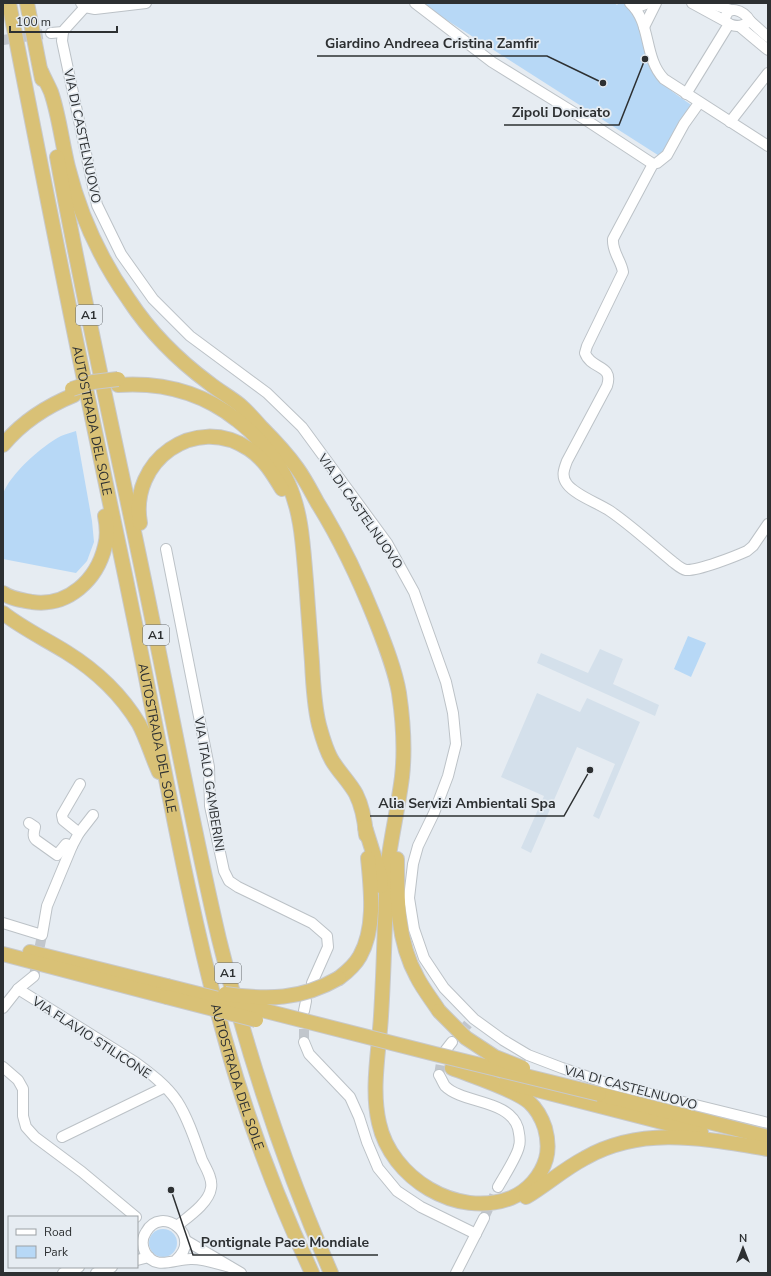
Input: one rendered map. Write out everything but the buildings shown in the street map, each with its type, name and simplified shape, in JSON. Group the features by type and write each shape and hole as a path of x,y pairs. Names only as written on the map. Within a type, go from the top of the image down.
{"highway":[{"name":"AUTOSTRADA DEL SOLE","path":"9,3 66,292 134,616 170,801 208,974 226,1042 255,1132 296,1237 312,1273"},
{"name":"AUTOSTRADA DEL SOLE","path":"27,3 64,195 205,877 220,940 244,1033 273,1126 311,1227 331,1273"},
{"path":"3,945 167,992 445,1072 517,1094 530,1102 542,1119 547,1135 548,1143 546,1158 541,1171 535,1181 525,1191 511,1198 484,1203 466,1202 437,1193 423,1185 398,1163 384,1140 378,1120 376,1075 381,1018 387,870 402,774 403,727 398,688 383,638 362,586 330,523 298,469 272,438 240,406 186,365 165,344 130,302 107,266 88,229 76,194 51,93 41,71"},
{"path":"3,435 29,411 59,394 96,388 138,377 171,381 204,391 256,422"},
{"path":"118,382 152,384 185,391 226,411 241,422 268,450 280,467 293,497 299,518 302,542 314,697 319,725 332,761 356,795 380,875 382,895 372,1101 376,1129 381,1142 395,1166 411,1180 436,1196 450,1202 466,1205 493,1206 507,1204 525,1198 584,1158 610,1146 625,1142 656,1137 674,1137 717,1141 768,1149"},
{"path":"3,445 31,418 73,392"},
{"path":"140,558 145,548 138,510 140,492 148,472 167,451 181,443 206,437 234,441 250,449 266,464 282,489 302,542"},
{"path":"3,593 20,600 36,602 59,600 82,587 91,577 100,562 106,540 106,520 96,471 102,462"},
{"path":"3,613 14,622 66,652 92,670 116,692 139,725 170,801"},
{"path":"396,813 398,913 405,947 417,977 439,1011 466,1038 495,1057 539,1074 600,1094"},
{"path":"167,992 269,998 296,996 313,991 339,978 350,969 360,957 366,944 370,928 370,884 366,827"},
{"path":"3,954 600,1094 768,1137"},
{"path":"445,1072 768,1149"}],"street":[{"path":"51,33 63,32 83,5 95,9 146,3"},
{"path":"415,3 492,62 586,120 653,164"},
{"path":"648,3 632,5 644,27 651,58 656,70 664,79 686,94 768,146"},
{"path":"644,27 656,3"},
{"path":"692,3 731,24 768,50"},
{"path":"708,3 731,10 736,9 745,13 750,21 768,37"},
{"path":"731,10 727,14 731,24"},
{"path":"686,94 731,24 750,21"},
{"name":"VIA DI CASTELNUOVO","path":"63,32 62,42 97,205 121,254 153,298 181,328 206,349 267,393 302,428 386,544 414,592 446,682 453,713 456,744 448,776 437,806 418,846 413,864 409,898 414,929 424,958 444,988 471,1022 528,1055 606,1083 768,1123"},
{"path":"730,122 768,72"},
{"path":"698,102 667,155 658,163 653,164 613,239 612,246 616,256 622,264 623,272 585,353 591,362 603,369 608,374 609,379 607,386 567,460 564,469 564,477 567,484 573,491 610,512 673,562 686,570 696,569 747,551 753,546 768,524"},
{"name":"VIA ITALO GAMBERINI","path":"166,549 209,767 210,806 224,872 229,881 238,887 312,923 327,936 328,947 312,983"},
{"path":"80,784 62,815 63,820 80,833"},
{"path":"3,923 42,935 47,906 72,846 93,815"},
{"path":"29,823 35,827 33,832 36,840 57,854 66,844 72,846"},
{"path":"3,1008 18,989 34,976"},
{"name":"VIA FLAVIO STILICONE","path":"18,989 135,1062 149,1072 177,1101 184,1114 211,1181 208,1199 177,1226"},
{"path":"304,1042 309,1054 350,1098 359,1117 367,1142 378,1168 397,1191 420,1207 476,1234"},
{"path":"445,1051 452,1042"},
{"path":"3,1067 18,1080 23,1089 23,1116 26,1127 35,1137 82,1172 135,1216"},
{"path":"445,1072 445,1085 453,1091 499,1108 511,1116 517,1124 520,1135 519,1147 498,1187"},
{"name":"VIA FLAVIO STILICONE","path":"62,1137 165,1087"},
{"path":"138,1218 146,1224 151,1225 164,1221 172,1222 177,1226 185,1240 184,1249 176,1260"},
{"path":"456,1273 484,1218"},
{"path":"151,1225 140,1244 149,1257 155,1262 166,1264 176,1260 193,1259 230,1267"},
{"path":"185,1240 241,1273"},
{"path":"138,1260 149,1257"},
{"path":"63,1273 76,1268"},
{"path":"96,1273 109,1268"}],"shaded area":[{"path":"600,649 623,659 613,684 659,705 655,716 537,663 541,653 588,673"},
{"path":"537,693 580,712 587,698 640,722 599,819 593,816 615,764 577,747 531,853 521,848 544,796 501,777"}],"green space":[{"path":"420,3 614,3 617,5 619,3 624,3 636,18 647,59 653,73 670,89 694,107 661,157"},
{"path":"76,431 92,521 94,542 87,561 76,573 3,559 3,494 7,486 19,469 36,453 61,436"},
{"path":"688,636 706,643 691,677 674,669"},
{"path":"163,1229 173,1233 177,1243 173,1253 163,1257 153,1253 149,1243 153,1233"}],"tunnel":[{"path":"3,40 51,33"},
{"path":"34,976 42,935"},
{"path":"304,1014 304,1042"},
{"path":"456,1038 468,1024"},
{"path":"439,1075 445,1051"},
{"path":"484,1218 498,1187"}],"place":[{"name":"Zipoli Donicato","path":"645,59"},
{"name":"Giardino Andreea Cristina Zamfir","path":"603,83"},
{"name":"Alia Servizi Ambientali Spa","path":"590,770"},
{"name":"Pontignale Pace Mondiale","path":"171,1190"}]}
